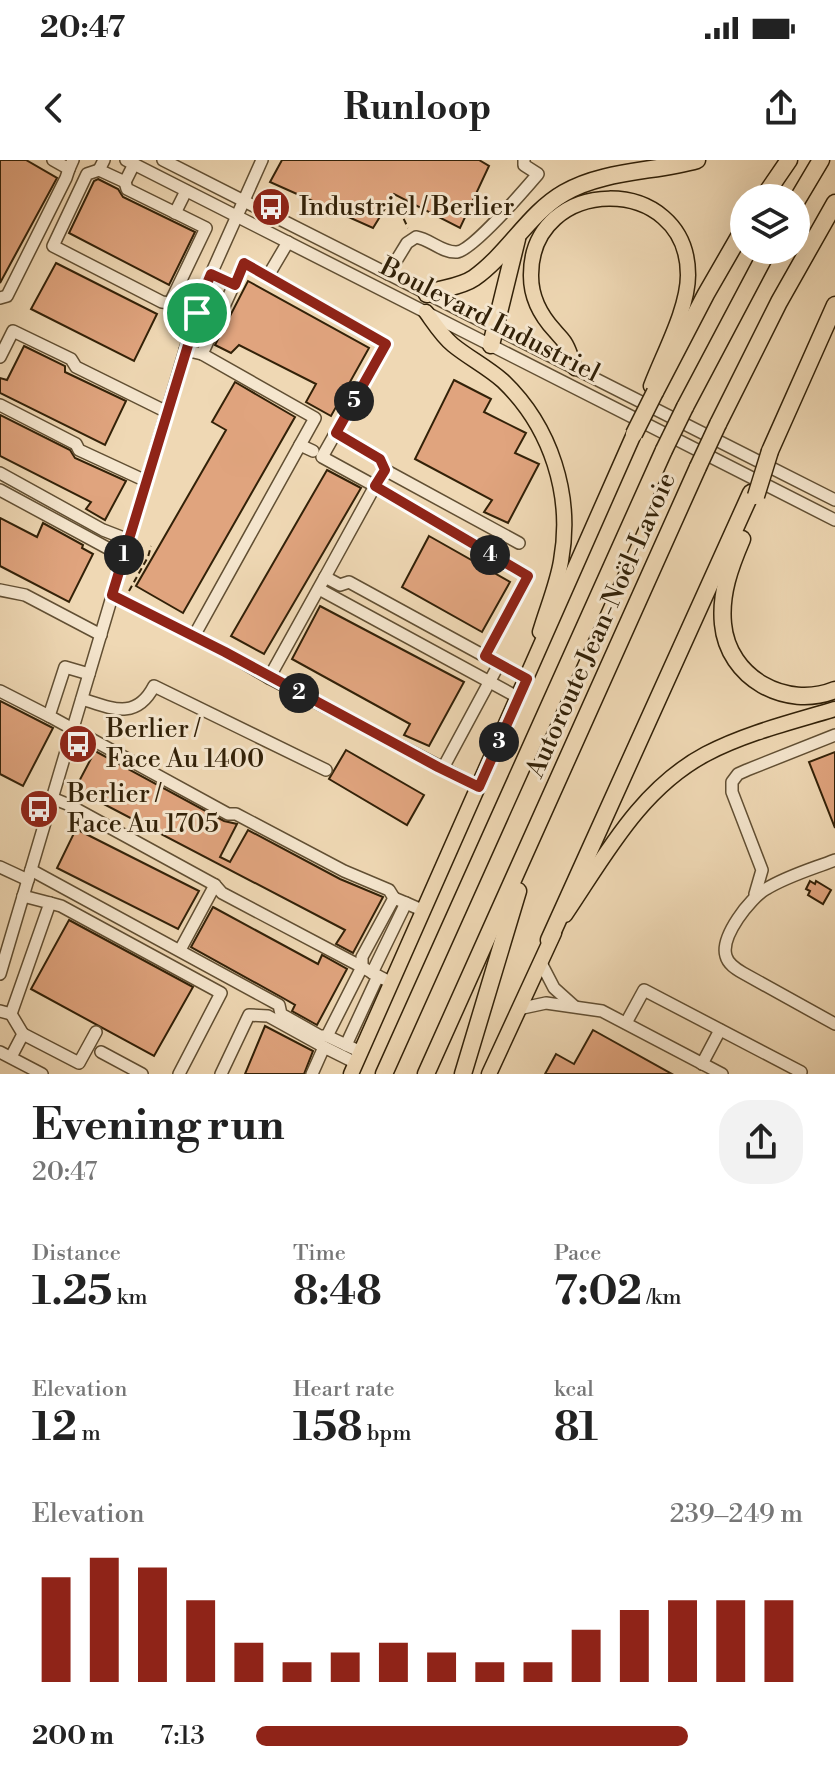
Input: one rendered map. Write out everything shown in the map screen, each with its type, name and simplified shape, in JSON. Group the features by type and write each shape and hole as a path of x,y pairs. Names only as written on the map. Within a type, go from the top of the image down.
{"highway":[{"path":"427,294 470,281 517,239 546,205 573,188 593,181 697,160"},
{"path":"773,184 789,160"},
{"path":"807,184 821,160"},
{"name":"Autoroute Jean-Noël-Lavoie","path":"426,1074 718,424 779,302 835,203"},
{"path":"491,345 517,239"},
{"path":"634,434 653,391 730,252"},
{"name":"Autoroute Jean-Noël-Lavoie","path":"384,1074 664,450 761,264"},
{"path":"835,305 770,451 754,495 725,586 723,618 728,645 747,674 771,689 805,696 835,690"},
{"path":"549,940 754,495"},
{"path":"463,1074 533,835"}],"main road":[{"path":"575,368 566,342 545,319 536,302 531,276 536,250 550,225 572,206 602,198 632,201 648,207 667,222 680,241 687,264 688,279 683,302 653,391"},
{"path":"426,312 451,343 494,374 518,398 543,434 558,475 564,515 563,551 524,686"},
{"path":"356,1063 376,974 424,911 634,434"},
{"path":"489,1074 549,940 624,826 673,776 695,760 727,744 835,709"}],"street":[{"path":"0,298 7,296 66,178 71,164 53,160"},
{"name":"Boulevard Industriel","path":"163,160 835,500"},
{"path":"0,974 185,350 211,274 262,160"},
{"path":"388,274 413,238 420,237 449,251 464,250 538,174 524,165 524,160"},
{"path":"130,162 125,182 127,189 206,228 170,303"},
{"name":"Boulevard Industriel","path":"130,162 835,520"},
{"path":"125,182 102,165 87,174 53,246 162,302 197,313"},
{"path":"175,213 186,191"},
{"path":"268,276 288,242"},
{"path":"202,354 244,263 386,344 322,457 528,576 485,656"},
{"path":"211,274 235,285"},
{"path":"0,357 13,331 71,359 76,367 167,412"},
{"path":"185,350 202,354 315,418 194,636"},
{"path":"0,405 76,444 79,450 146,481"},
{"path":"336,433 380,459 385,470 519,543"},
{"path":"300,445 313,451"},
{"path":"269,678 385,470"},
{"path":"0,473 103,530 129,540"},
{"path":"0,490 124,557"},
{"path":"325,577 340,585 349,582 485,656 524,686"},
{"path":"319,589 489,682 524,686"},
{"path":"0,590 29,597 101,635"},
{"path":"112,595 479,787"},
{"path":"443,768 499,664"},
{"path":"49,716 65,667 89,674"},
{"path":"82,699 125,710 140,704 154,686 326,770"},
{"path":"0,691 228,814 236,814 344,871 389,890 400,900 424,911"},
{"path":"835,735 734,777 732,792 762,876 753,898 727,937 725,952 729,963 743,973 835,1024"},
{"path":"52,798 376,974"},
{"path":"753,898 772,885 835,860"},
{"path":"0,867 29,875 180,950 279,1005 281,1014 325,1042 346,1045"},
{"path":"762,876 772,885"},
{"path":"180,950 215,885"},
{"path":"23,896 61,906 221,993 179,1074"},
{"path":"376,974 362,957 400,900"},
{"path":"50,903 6,1013 23,1034 79,1063 96,1032"},
{"path":"540,961 554,988 575,1007"},
{"path":"312,1074 325,1042 376,974"},
{"path":"346,1045 376,974"},
{"path":"626,1023 644,990 801,1072 799,1074"},
{"path":"518,1009 546,1003 602,1011 722,1074"},
{"path":"221,1074 249,1015 268,1016 325,1042 356,1063"},
{"path":"702,1064 720,1030"},
{"path":"23,1034 5,1054 42,1074"},
{"path":"346,1045 356,1063"},
{"path":"101,1052 142,1074"}],"path":[{"path":"405,200 401,213 413,238"},
{"path":"128,594 151,546"}],"building":[{"path":"0,160 26,160 57,178 0,283"},
{"path":"282,160 479,160 489,166 460,228 394,194 373,228 270,182"},
{"path":"98,179 118,189 123,197 195,232 169,285 69,233 94,181"},
{"path":"56,263 157,314 134,361 31,309"},
{"path":"248,281 369,348 331,416 306,402 316,384 239,345 231,353 215,345"},
{"path":"24,346 65,366 65,372 126,401 105,445 0,393 0,378 7,380"},
{"path":"454,380 491,399 484,412 526,433 515,453 539,464 508,523 484,512 492,500 415,459"},
{"path":"235,382 295,417 183,613 136,586 226,430 212,422"},
{"path":"0,415 70,450 75,458 126,481 105,520 86,509 91,502 0,456"},
{"path":"327,470 361,488 264,654 231,636"},
{"path":"0,518 37,537 43,523 93,554 69,602 0,566"},
{"path":"429,536 510,582 482,632 402,587"},
{"path":"320,606 464,682 429,746 404,735 410,724 292,659"},
{"path":"0,701 53,728 23,786 0,774"},
{"path":"346,750 424,795 407,825 329,779"},
{"path":"95,751 224,821 237,824 220,857 230,862 248,830 340,879 383,897 353,953 336,944 345,930 75,789"},
{"path":"835,752 835,828 809,762"},
{"path":"76,829 199,891 178,929 57,868"},
{"path":"810,881 831,890 823,904 808,895 810,891 806,889"},
{"path":"213,907 318,964 322,955 347,969 317,1025 292,1011 295,1005 191,947"},
{"path":"69,920 193,987 154,1056 31,989"},
{"path":"265,1026 313,1051 304,1074 245,1074"},
{"path":"593,1030 672,1074 545,1074 556,1054 574,1064"}],"place":[{"name":"Industriel / Berlier","path":"271,207"},
{"name":"Berlier / Face Au 1400","path":"78,744"},
{"name":"Berlier / Face Au 1705","path":"39,809"}],"route":[{"path":"244,263 386,344 336,433 380,459 385,470 375,486 528,576 485,656 527,679 479,787 112,595 197,313 211,274 235,285 244,263"}]}
